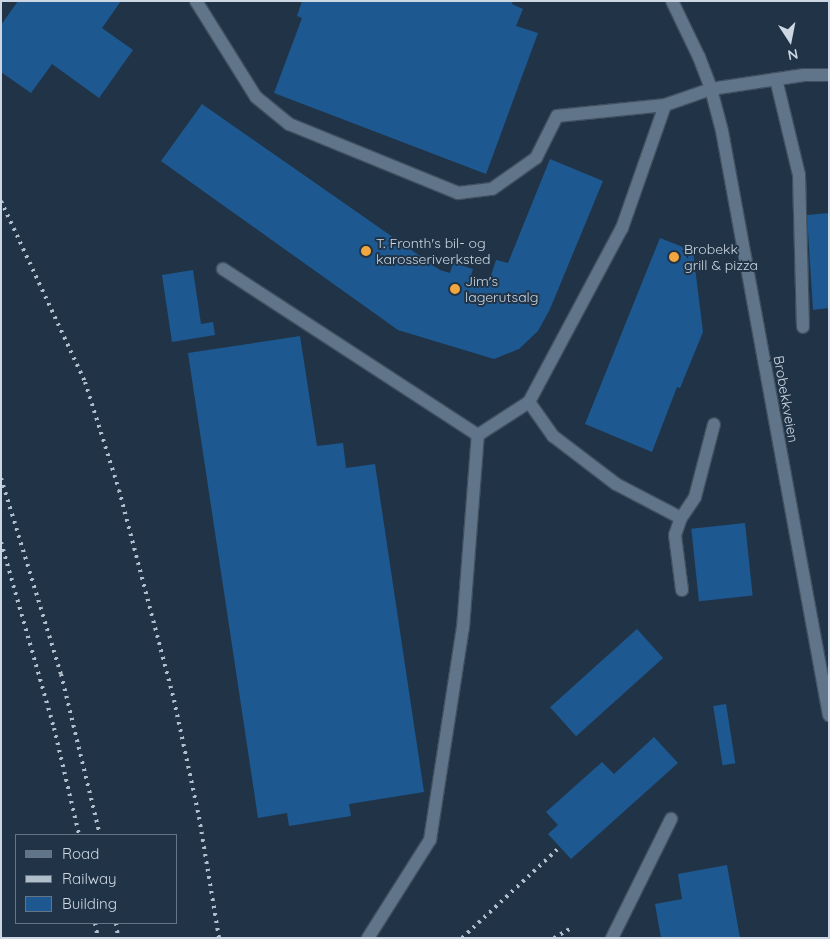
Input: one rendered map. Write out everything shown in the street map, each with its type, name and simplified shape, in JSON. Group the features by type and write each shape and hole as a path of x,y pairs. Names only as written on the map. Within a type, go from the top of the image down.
{"street":[{"path":"197,1 256,97 289,124 458,193 492,189 536,158 557,116 665,105 711,88 776,79 829,75"},
{"name":"Brobekkveien","path":"672,1 689,34 711,88 725,148 829,715"},
{"path":"776,79 799,175 803,327"},
{"path":"478,435 529,402 622,228 665,105"},
{"path":"223,269 478,435"},
{"path":"529,402 553,436 616,484 681,518"},
{"path":"682,590 675,535 681,518 695,497 714,424"},
{"path":"368,938 430,840 463,628 478,435"},
{"path":"612,938 671,819"}],"building":[{"path":"18,1 121,1 102,28 133,50 99,98 52,64 31,93 1,72 1,25"},
{"path":"302,1 513,1 512,4 523,9 516,26 538,33 486,174 274,93 302,18 297,16"},
{"path":"202,104 440,270 450,273 453,263 473,269 470,279 488,285 496,260 508,263 550,159 603,181 550,309 538,331 519,349 494,359 398,330 161,161"},
{"path":"829,213 829,308 813,310 807,215"},
{"path":"660,238 693,251 703,332 680,388 677,387 652,452 585,424"},
{"path":"193,270 201,324 213,322 215,335 172,342 162,275"},
{"path":"300,336 317,446 343,443 346,468 375,464 424,792 349,804 351,816 289,826 287,813 258,818 188,353"},
{"path":"745,523 753,596 699,601 691,529"},
{"path":"637,629 663,658 576,736 550,707"},
{"path":"726,704 735,763 723,765 713,706"},
{"path":"654,737 678,763 571,859 548,834 558,825 546,812 602,762 614,774"},
{"path":"727,865 740,938 661,938 655,904 682,899 678,874"}],"railway":[{"path":"1,201 85,382 119,490 174,700 199,817 219,938"},
{"path":"1,478 61,674 100,834"},
{"path":"1,542 54,728 79,834"},
{"path":"462,938 560,847"},
{"path":"95,924 98,938"},
{"path":"116,924 118,938"},
{"path":"554,938 573,927"}],"place":[{"name":"T. Fronth's bil- og karosseriverksted","path":"366,251"},
{"name":"Brobekk grill & pizza","path":"674,257"},
{"name":"Jim's lagerutsalg","path":"455,289"}]}
